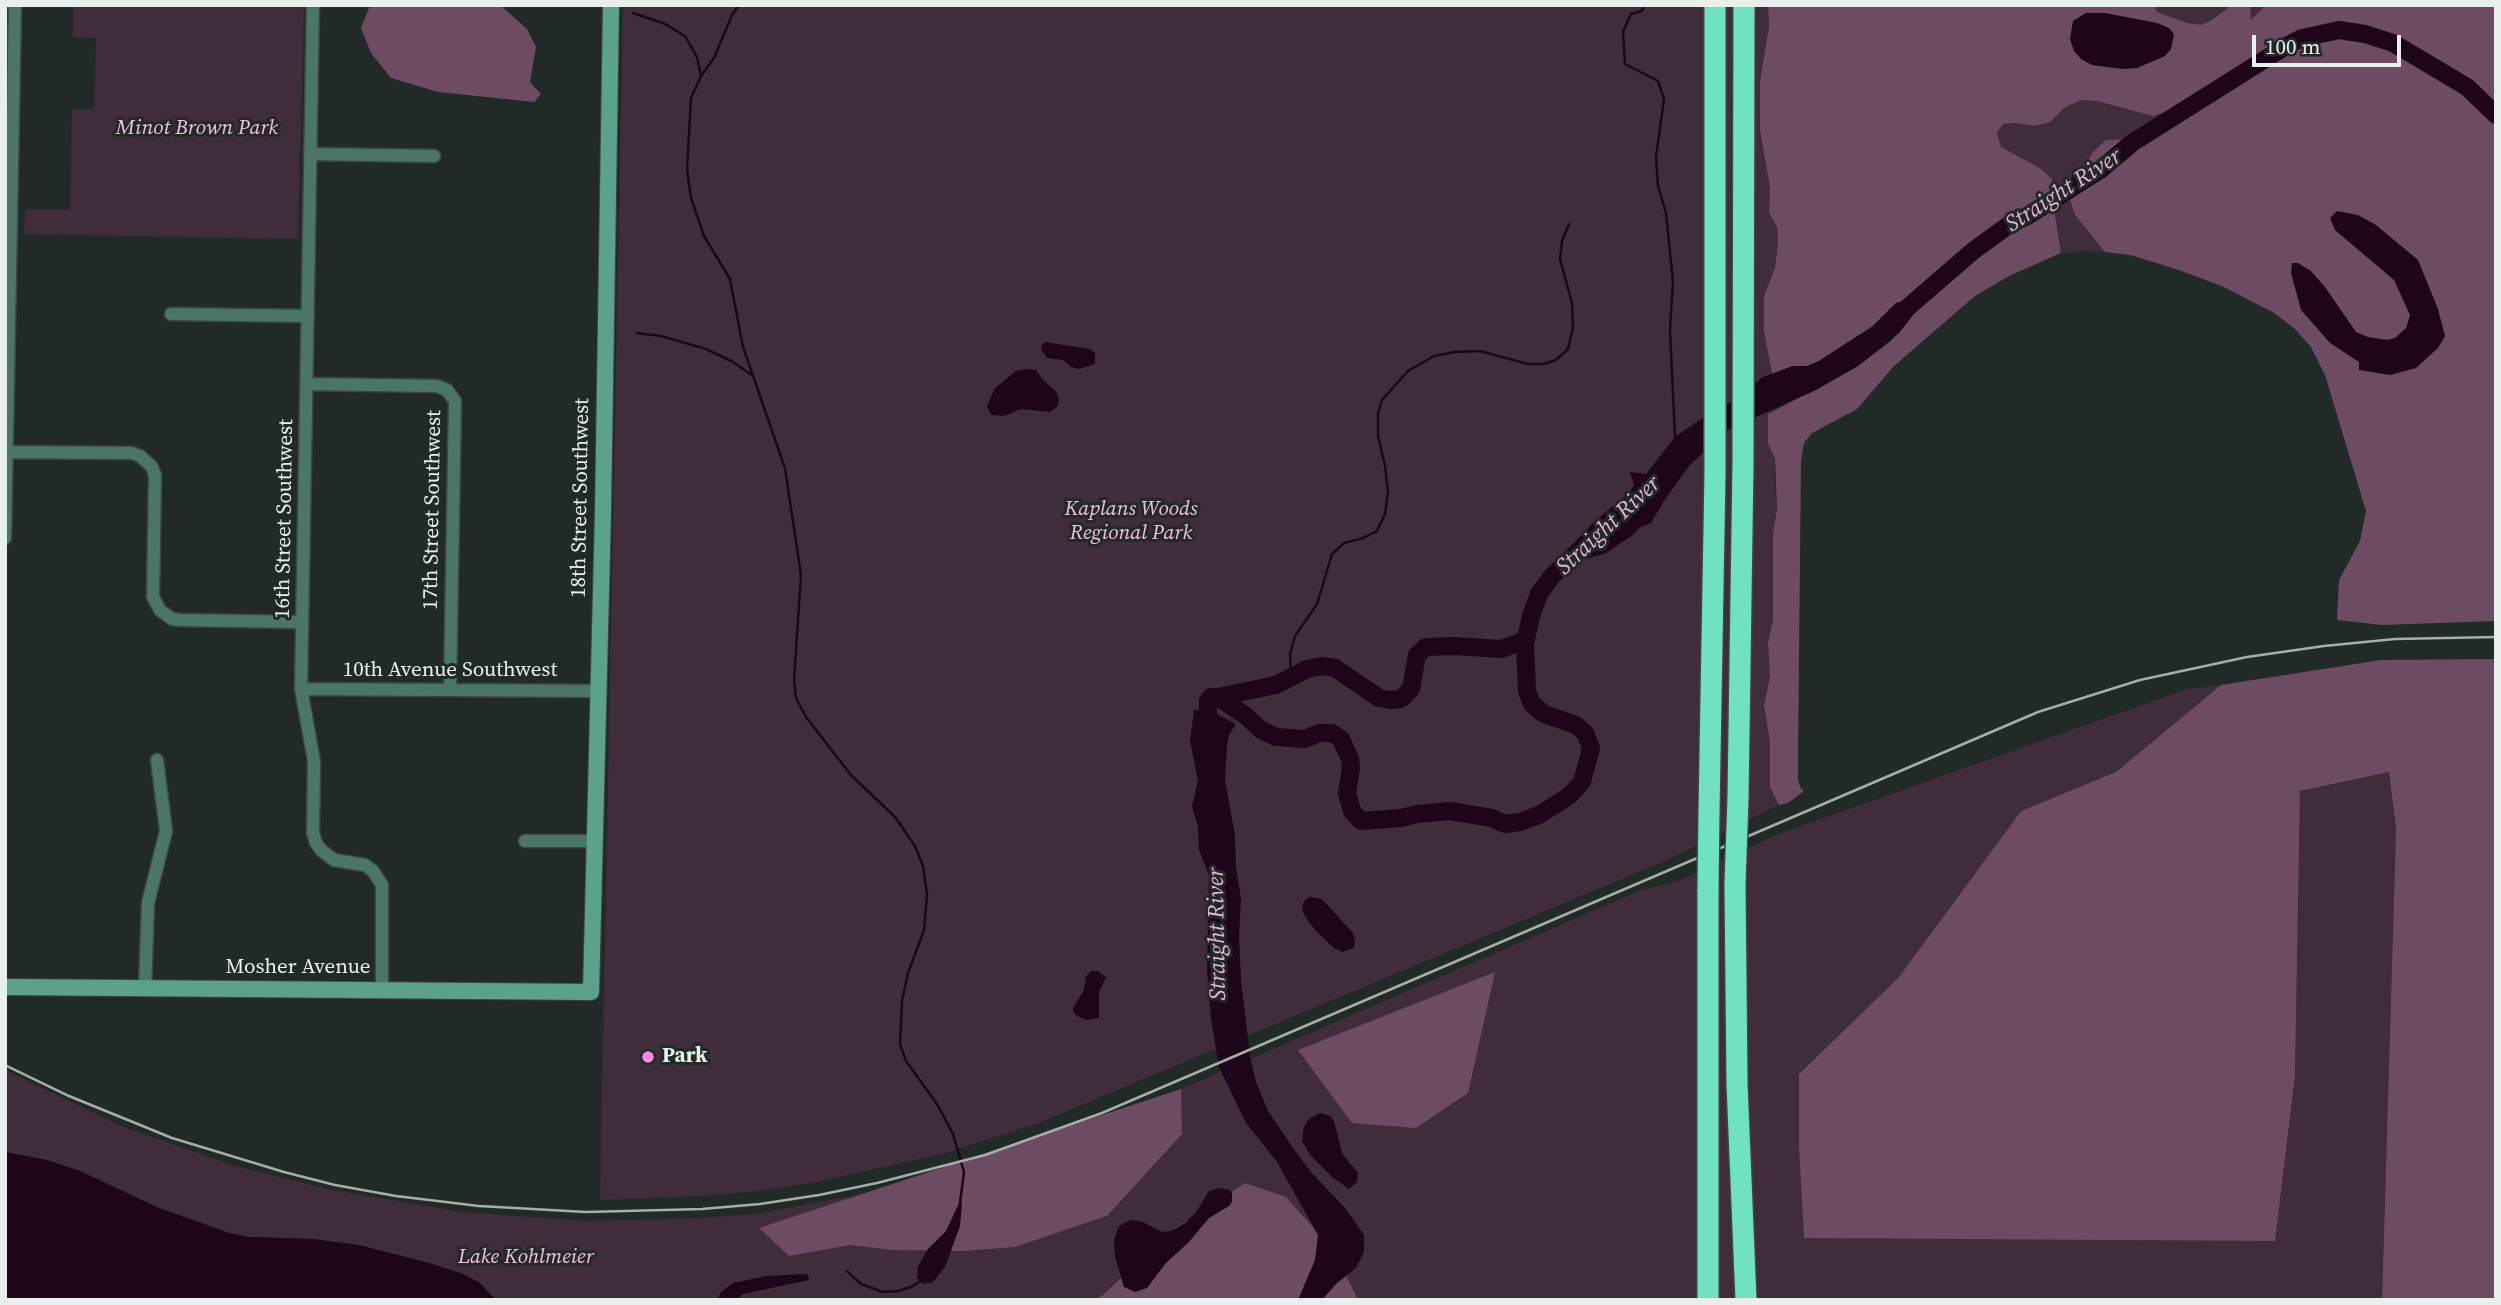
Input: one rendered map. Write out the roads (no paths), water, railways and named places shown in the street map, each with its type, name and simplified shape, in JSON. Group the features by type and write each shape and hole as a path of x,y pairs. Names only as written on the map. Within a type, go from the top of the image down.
{"highway":[{"path":"1708,1300 1708,890 1715,474 1715,5"},
{"path":"1744,5 1744,371 1735,884 1737,1084 1746,1300"},
{"path":"1743,1189 1754,1300"},
{"path":"1698,1300 1707,1196"}],"street":[{"path":"5,538 7,314 15,5"},
{"name":"16th Street Southwest","path":"313,5 301,689 314,761 313,833 316,843 334,860 365,865 373,871 382,885 382,990"},
{"name":"18th Street Southwest","path":"591,992 611,5"},
{"path":"310,154 435,156"},
{"path":"170,314 308,316"},
{"name":"17th Street Southwest","path":"307,384 436,386 452,395 456,408 450,690"},
{"path":"6,452 132,453 140,456 152,467 155,475 153,597 160,610 172,619 180,620 302,622"},
{"name":"10th Avenue Southwest","path":"301,689 598,691"},
{"path":"145,988 148,903 166,831 157,761"},
{"path":"525,841 595,841"},
{"name":"Mosher Avenue","path":"5,987 591,992"}],"water":[{"path":"2086,13 2105,13 2157,23 2169,28 2174,34 2171,49 2165,56 2137,68 2092,65 2074,51 2070,39 2073,21"},
{"path":"2337,211 2358,215 2376,225 2418,260 2438,309 2445,336 2438,348 2416,368 2390,375 2359,370 2359,362 2330,343 2301,310 2291,273 2292,263 2298,263 2311,271 2356,332 2387,340 2395,338 2406,328 2410,315 2394,280 2335,230 2330,218"},
{"path":"1920,299 1917,310 1899,333 1858,366 1816,390 1725,431 1689,466 1651,523 1639,528 1606,553 1587,559 1569,558 1578,539 1629,493 1634,485 1630,472 1646,474 1675,437 1736,399 1763,377 1793,366 1807,366 1819,361 1873,326 1896,303"},
{"path":"1045,342 1090,349 1095,353 1095,364 1079,369 1071,367 1063,360 1047,358 1041,346"},
{"path":"1036,370 1057,392 1057,407 1050,412 1021,409 1004,416 991,415 987,406 995,388 1016,371"},
{"path":"1194,710 1209,710 1236,724 1229,735 1225,780 1235,835 1241,899 1241,980 1250,1056 1256,1082 1268,1111 1293,1148 1311,1172 1345,1208 1364,1235 1364,1252 1356,1268 1322,1300 1298,1300 1315,1260 1318,1235 1277,1162 1246,1123 1219,1067 1207,970 1209,875 1199,850 1198,827 1192,806 1198,780 1190,741"},
{"path":"1310,897 1322,899 1353,933 1354,948 1342,952 1315,930 1304,915 1302,907 1304,901"},
{"path":"1091,971 1098,971 1106,977 1099,992 1099,1018 1087,1020 1074,1013 1073,1008 1084,990 1086,976"},
{"path":"1320,1113 1330,1116 1334,1121 1342,1153 1358,1173 1357,1182 1349,1189 1311,1156 1302,1141 1304,1127 1309,1119"},
{"name":"Lake Kohlmeier","path":"5,1152 47,1160 80,1171 159,1208 229,1233 249,1237 313,1239 359,1245 429,1263 463,1274 480,1283 496,1300 5,1300"},
{"path":"1219,1188 1232,1193 1229,1206 1209,1218 1189,1242 1166,1263 1147,1288 1135,1292 1124,1287 1115,1257 1114,1240 1119,1226 1131,1220 1143,1222 1162,1232 1171,1231 1185,1223 1196,1212 1209,1191"},
{"path":"960,1201 960,1226 945,1267 933,1282 923,1284 917,1278 918,1266 928,1249 946,1231"},
{"path":"808,1275 809,1280 743,1294 736,1300 717,1300 721,1292 733,1283 766,1276"}],"waterway":[{"path":"739,5 691,98 687,169 691,198 704,236 730,279 743,347 785,468 801,575 794,680 796,698 806,717 851,775 895,817 915,846 923,866 927,894 924,930 908,973 902,1001 900,1044 906,1061 937,1104 953,1134 964,1172 960,1203"},
{"path":"1644,5 1642,11 1631,14 1623,32 1625,64 1658,81 1664,99 1656,157 1658,186 1666,213 1673,281 1670,330 1675,437"},
{"path":"633,13 665,24 685,36 697,57 701,76"},
{"name":"Straight River","path":"1899,315 1973,251 2010,224 2100,170 2132,143 2302,38 2339,30 2365,34 2393,43 2467,87 2496,115"},
{"path":"1291,679 1290,654 1295,636 1317,604 1332,554 1344,543 1377,531 1385,514 1388,492 1378,436 1378,413 1382,400 1408,371 1434,356 1480,351 1528,364 1543,364 1556,360 1568,349 1573,327 1572,303 1560,259 1562,241 1569,224"},
{"path":"637,333 661,336 706,349 733,362 753,376"},
{"name":"Straight River","path":"1208,733 1208,701 1211,697 1218,697 1261,730 1276,737 1305,739 1319,733 1332,733 1341,739 1350,759 1347,793 1352,811 1361,821 1450,811 1492,818 1505,824 1539,815 1569,796 1582,782 1591,748 1585,733 1576,725 1544,714 1532,704 1527,691 1525,644 1539,594 1552,576 1587,543"},
{"path":"1218,697 1276,685 1307,669 1322,666 1335,668 1379,698 1401,699 1411,689 1417,655 1426,647 1501,649 1526,640"},
{"path":"847,1271 861,1284 883,1292 898,1291 922,1280"}],"railway":[{"path":"5,1065 69,1096 172,1138 284,1172 396,1196 479,1206 586,1212 702,1209 819,1195 985,1155 1102,1113 2038,712 2140,680 2247,657 2395,639 2496,637"}],"place":[{"name":"Park","path":"648,1057"}],"park label":[{"name":"Minot Brown Park","path":"197,129"},
{"name":"Kaplans Woods Regional Park","path":"1131,522"}]}
